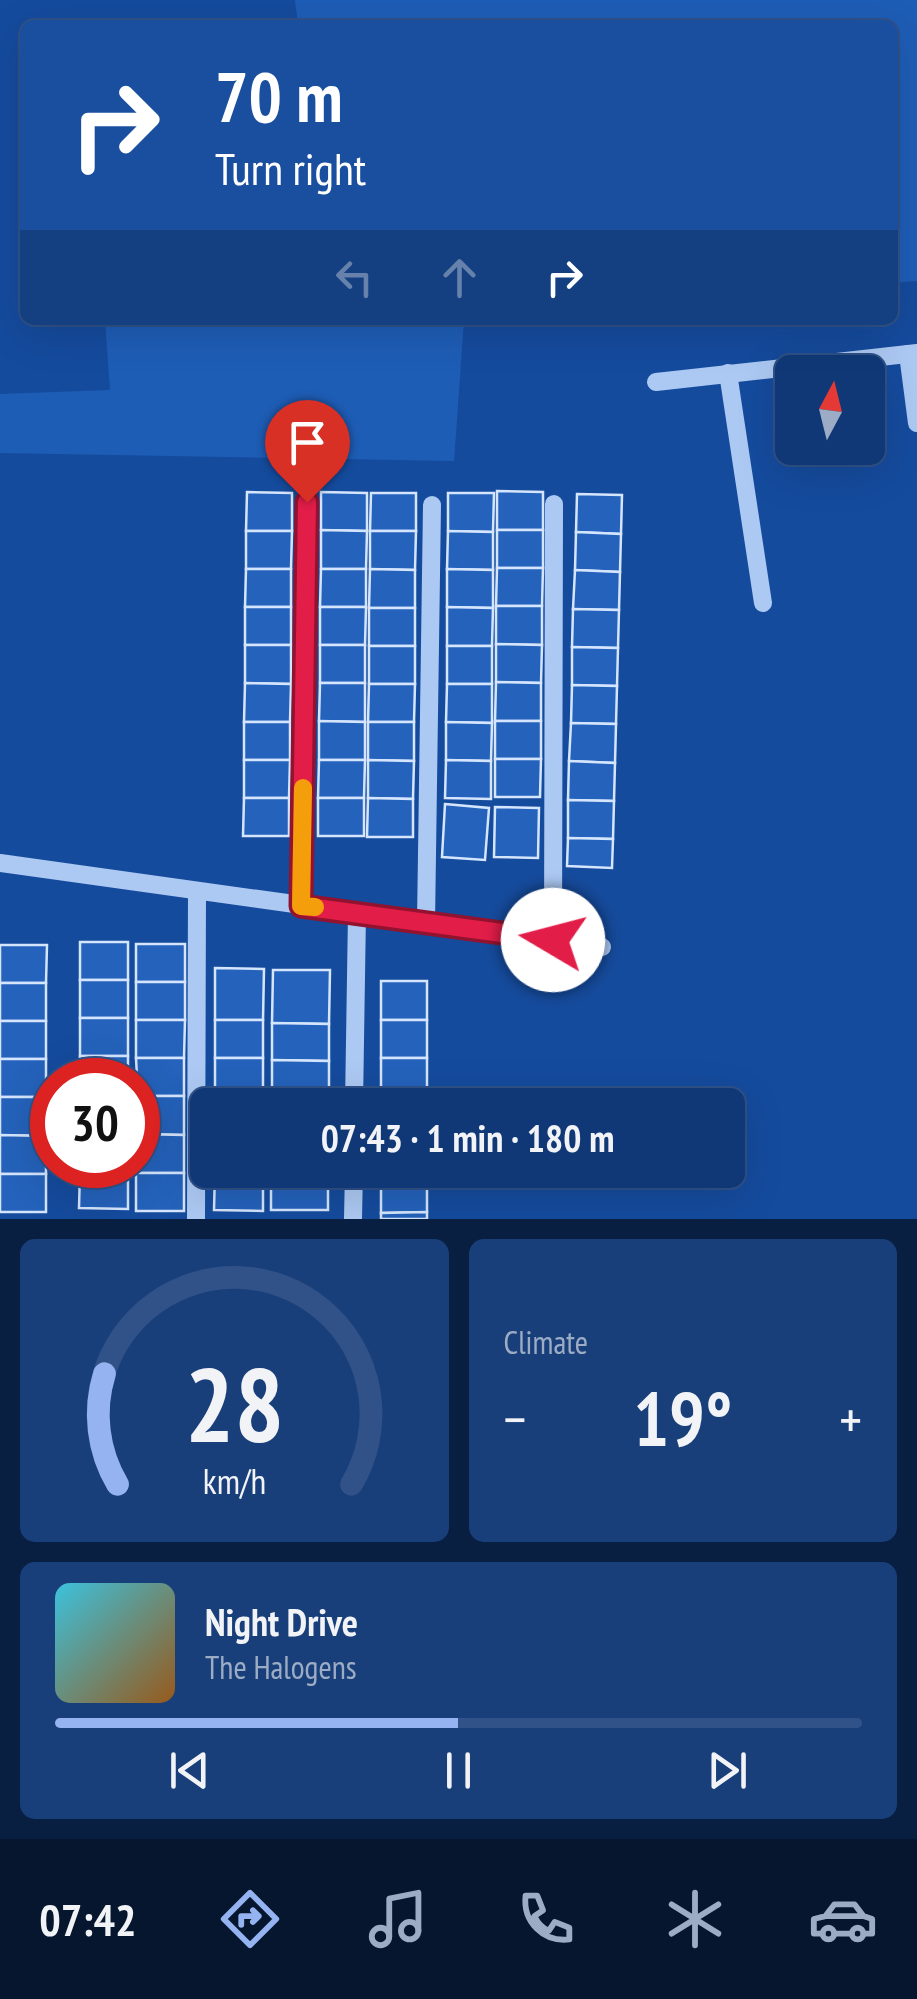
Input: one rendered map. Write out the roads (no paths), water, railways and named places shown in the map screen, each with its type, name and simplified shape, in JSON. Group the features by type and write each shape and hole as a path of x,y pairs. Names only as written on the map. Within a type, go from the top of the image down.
{"street":[{"path":"656,382 913,353 917,424"},
{"path":"728,374 763,604"},
{"path":"301,906 307,502"},
{"path":"426,923 432,504"},
{"path":"553,940 554,504"},
{"path":"0,863 602,947"},
{"path":"196,1219 197,890"},
{"path":"354,1088 356,913"},
{"path":"353,1219 354,1188"}]}
